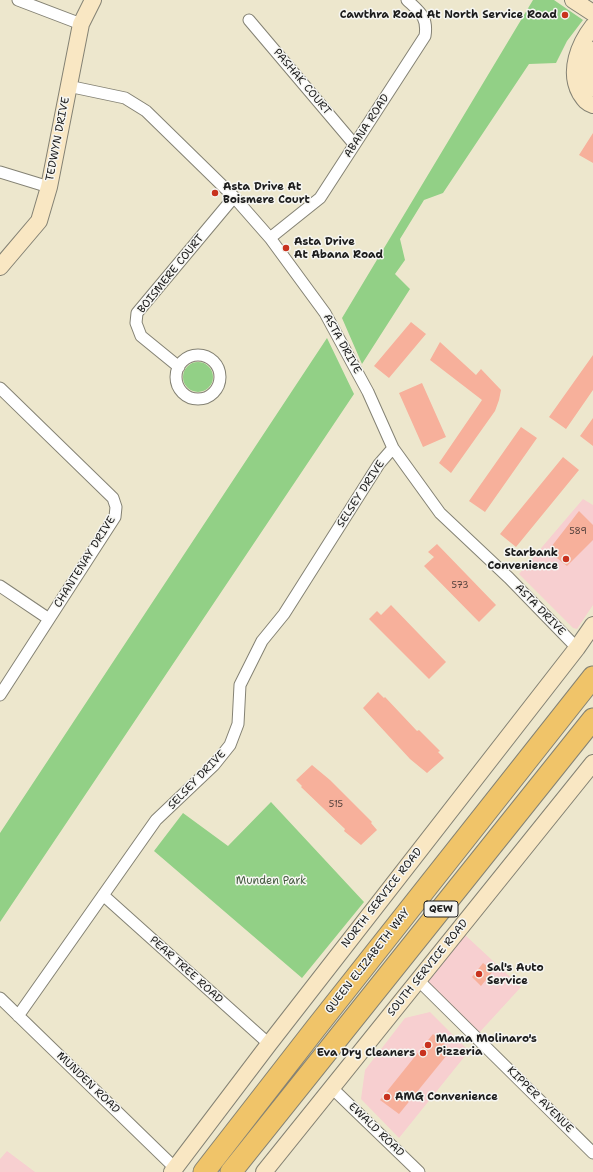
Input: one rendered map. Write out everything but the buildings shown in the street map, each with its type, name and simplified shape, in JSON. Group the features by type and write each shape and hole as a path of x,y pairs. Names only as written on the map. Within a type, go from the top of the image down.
{"highway":[{"path":"544,739 593,663"},
{"name":"QUEEN ELIZABETH WAY","path":"204,1172 320,1022 593,677"},
{"name":"QEW","path":"231,1172 593,719"}],"street":[{"path":"18,0 81,24"},
{"name":"TEDWYN DRIVE","path":"0,267 39,221 49,187 81,24 93,0"},
{"name":"ABANA ROAD","path":"270,238 320,198 425,36 426,26 424,18 407,0"},
{"path":"573,0 593,13"},
{"name":"PASHAK COURT","path":"249,20 354,144"},
{"path":"593,26 580,49 575,67 575,80 579,91 586,103 593,105"},
{"path":"593,50 588,62 588,72 593,88"},
{"name":"ASTA DRIVE","path":"68,86 125,98 146,111 234,197 270,238 326,313 368,392 393,448 440,513 509,578 577,648"},
{"path":"0,172 49,187"},
{"name":"BOISMERE COURT","path":"179,367 141,336 136,323 137,313 234,197"},
{"name":"CHANTENAY DRIVE","path":"0,388 113,498 116,507 115,517 0,695"},
{"name":"SELSEY DRIVE","path":"18,1016 156,820 214,765 230,745 238,724 240,686 262,641 284,614 380,464 393,448"},
{"path":"0,586 49,619"},
{"name":"NORTH SERVICE ROAD","path":"173,1170 268,1044 577,648 593,625"},
{"name":"SOUTH SERVICE ROAD","path":"264,1172 593,763"},
{"name":"PEAR TREE ROAD","path":"103,895 268,1044"},
{"name":"KIPPER AVENUE","path":"418,980 593,1153"},
{"name":"MUNDEN ROAD","path":"0,998 173,1170"},
{"name":"EWALD ROAD","path":"332,1088 419,1172"}],"shaded area":[{"path":"583,499 593,505 593,605 577,629 573,628 519,574"},
{"path":"464,934 521,987 478,1034 421,981"},
{"path":"430,1012 469,1051 399,1138 361,1099 365,1070 405,1018"},
{"path":"7,1151 35,1172 0,1172 0,1159"}],"green space":[{"path":"533,0 554,0 583,20 567,41 556,63 529,64 443,193 424,200 400,239 405,260 395,274 410,289 362,364 342,318"},
{"path":"327,338 354,394 0,922 0,833"},
{"path":"198,362 209,366 213,377 209,388 198,392 187,388 183,377 187,366"},
{"name":"Munden Park","path":"271,802 364,902 302,978 154,851 183,813 228,846"}],"place":[{"name":"Cawthra Road At North Service Road","path":"565,15"},
{"name":"Asta Drive At Boismere Court","path":"215,193"},
{"name":"Asta Drive At Abana Road","path":"286,248"},
{"name":"Starbank Convenience","path":"566,559"},
{"name":"Sal's Auto Service","path":"479,974"},
{"name":"Mama Molinaro's Pizzeria","path":"428,1045"},
{"name":"Eva Dry Cleaners","path":"423,1053"},
{"name":"AMG Convenience","path":"387,1097"}]}
